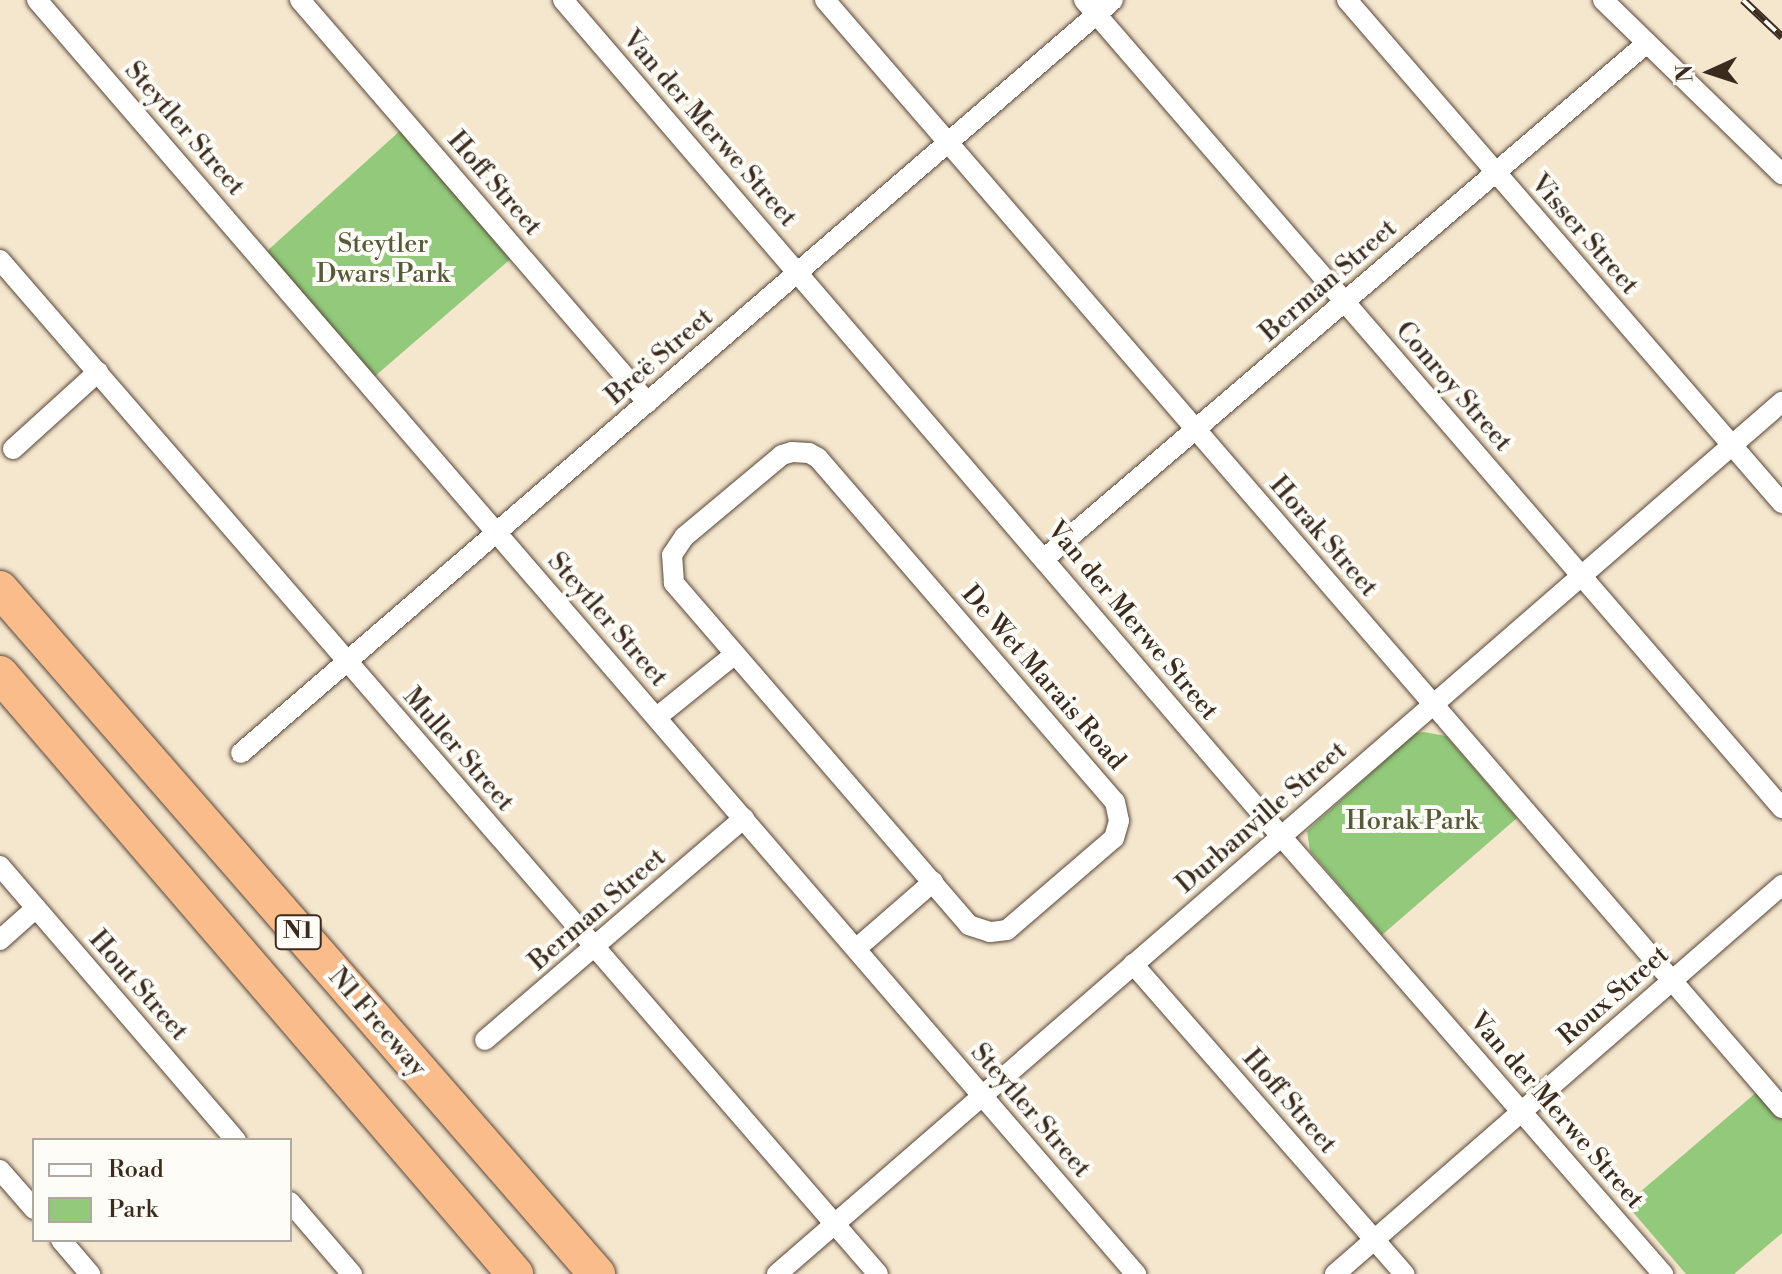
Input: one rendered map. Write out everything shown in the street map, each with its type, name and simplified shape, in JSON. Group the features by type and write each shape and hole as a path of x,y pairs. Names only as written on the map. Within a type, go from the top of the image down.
{"highway":[{"name":"N1 Freeway","path":"0,589 597,1274"},
{"name":"N1","path":"0,674 515,1274"}],"street":[{"name":"Steytler Street","path":"37,0 1136,1274"},
{"name":"Hoff Street","path":"300,0 648,403"},
{"name":"Van der Merwe Street","path":"563,0 1280,835 1663,1274"},
{"name":"Horak Street","path":"825,0 1782,1108"},
{"name":"Visser Street","path":"1347,0 1782,503"},
{"path":"1603,0 1782,174"},
{"name":"Breë Street","path":"241,753 947,142 1098,4"},
{"name":"Conroy Street","path":"1098,4 1346,302 1782,808"},
{"name":"Berman Street","path":"1045,558 1647,43"},
{"name":"Muller Street","path":"0,260 878,1274"},
{"path":"13,449 98,372"},
{"name":"Durbanville Street","path":"777,1274 1782,402"},
{"name":"De Wet Marais Road","path":"809,453 834,477 1096,778 1118,811 1118,831 1103,850 1007,930 990,932 974,928 735,654 674,583 672,555 684,537 782,455 809,453"},
{"path":"657,717 735,654"},
{"name":"Berman Street","path":"485,1040 744,818"},
{"name":"Hout Street","path":"0,866 234,1138"},
{"path":"857,948 933,882"},
{"name":"Roux Street","path":"1335,1274 1782,885"},
{"path":"0,940 36,908"},
{"name":"Hoff Street","path":"1133,964 1404,1274"},
{"path":"0,1170 32,1207"},
{"path":"292,1204 352,1274"},
{"path":"63,1242 90,1274"}],"green space":[{"name":"Steytler Dwars Park","path":"402,129 513,257 374,377 266,252"},
{"name":"Horak Park","path":"1415,733 1446,736 1517,818 1382,935 1310,851 1307,831"},
{"path":"1758,1091 1782,1119 1782,1233 1734,1274 1686,1274 1626,1204"}],"railway":[{"path":"1743,0 1782,37"}]}
